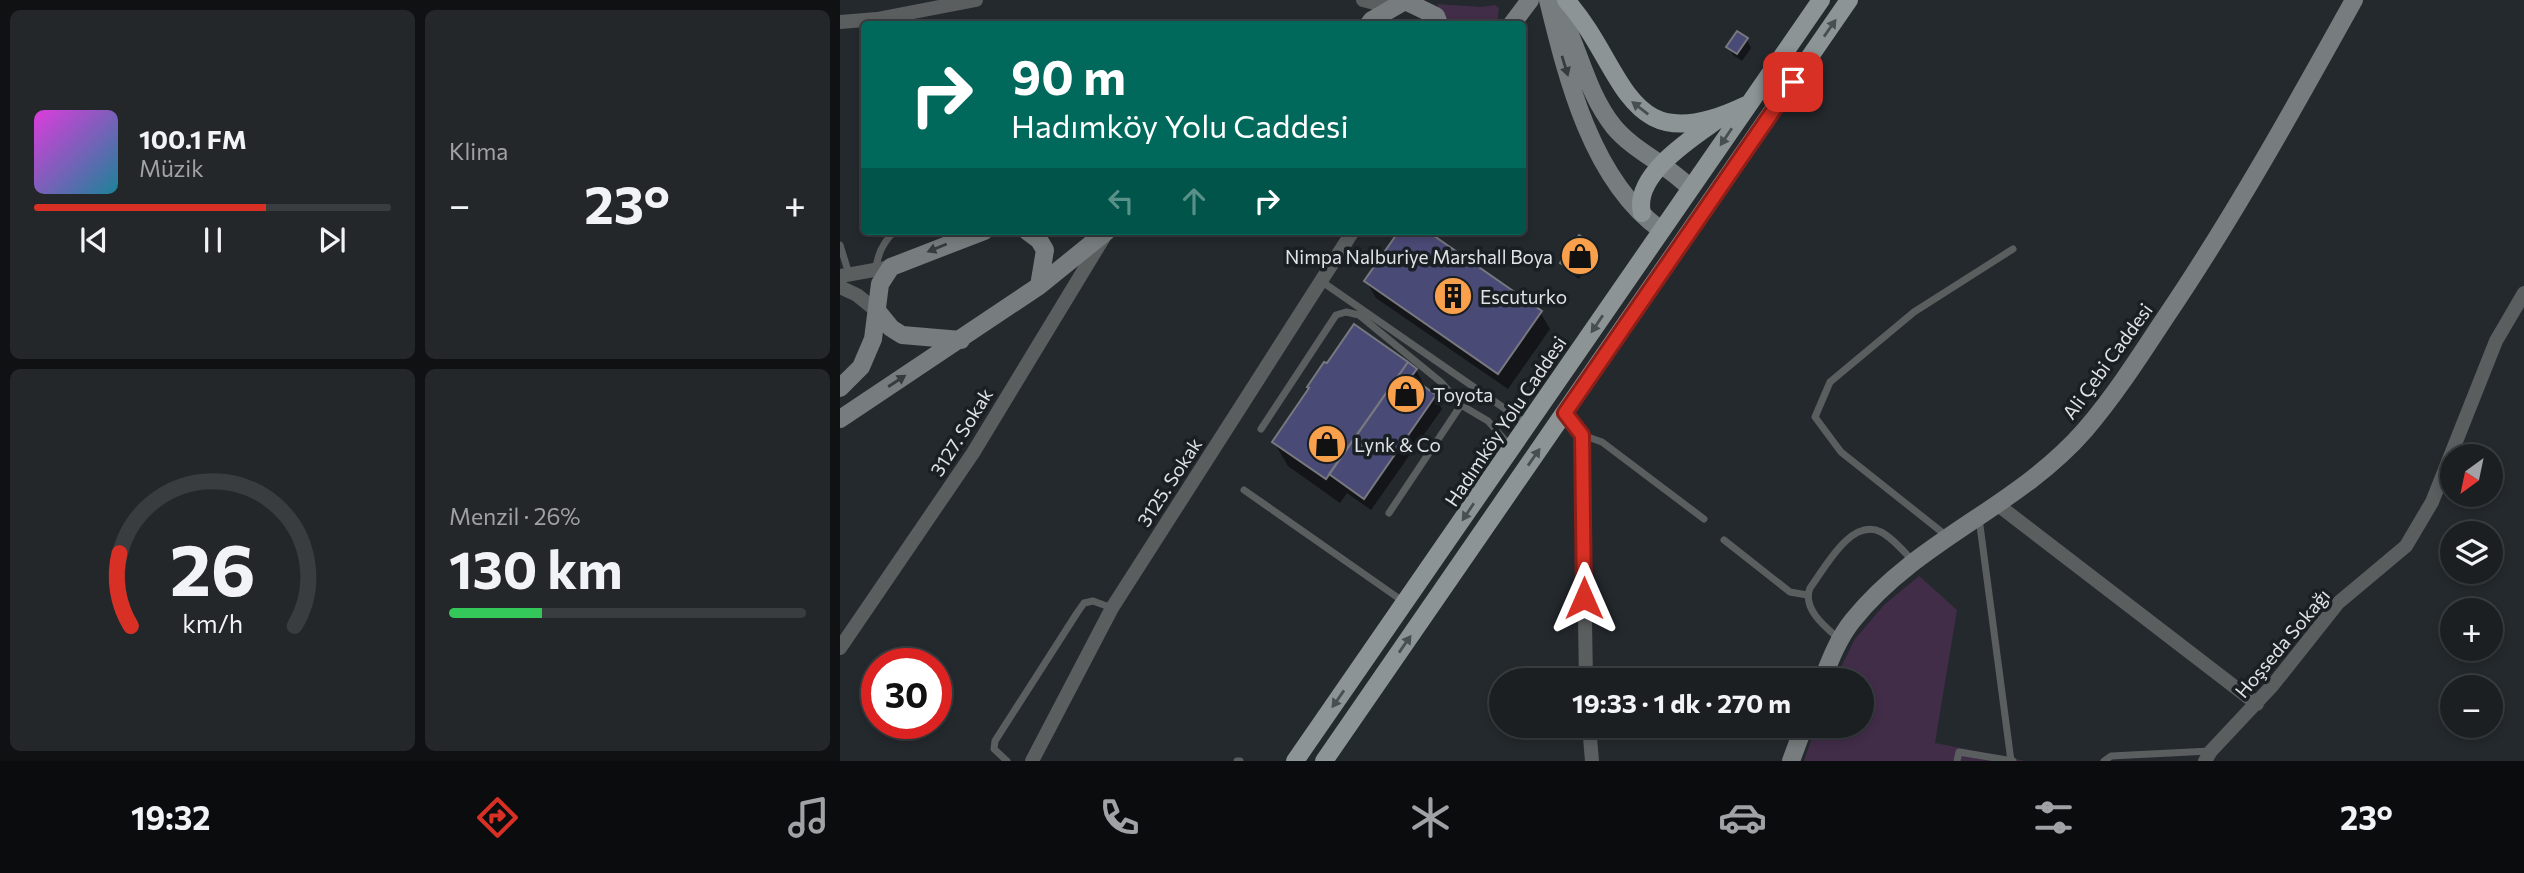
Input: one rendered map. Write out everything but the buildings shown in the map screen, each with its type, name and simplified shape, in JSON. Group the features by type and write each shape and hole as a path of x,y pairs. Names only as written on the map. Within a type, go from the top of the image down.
{"main road":[{"path":"1566,0 1620,86 1632,103 1641,110 1669,124 1721,117"},
{"name":"Hadımköy Yolu Caddesi","path":"1295,761 1821,0"},
{"path":"1324,761 1849,0"},
{"path":"1642,213 1640,197 1643,189 1662,165 1721,117 1749,103"},
{"path":"1690,188 1697,209 1695,223"},
{"path":"1661,230 1684,239"}],"street":[{"path":"840,22 877,19 976,0"},
{"path":"1363,0 1394,8"},
{"path":"1514,21 1530,0"},
{"path":"1548,0 1574,94 1594,144 1608,170 1642,213 1661,230"},
{"path":"1555,0 1587,78 1614,127 1631,144 1690,188"},
{"name":"Ali Çebi Caddesi","path":"1827,668 1852,621 1887,583 1948,537 1998,505 2059,458 2086,428 2129,372 2205,259 2354,0"},
{"path":"1371,21 1405,1 1423,3 1438,21"},
{"path":"845,275 883,268 973,235"},
{"path":"1032,235 1045,250 1039,286"},
{"path":"840,419 1039,286 1102,235"},
{"name":"3127. Sokak","path":"840,648 973,453 1105,235"},
{"name":"3125. Sokak","path":"1032,761 1111,608 1350,235"},
{"path":"840,388 861,368 873,339 883,268"},
{"path":"840,287 857,295 902,335 961,340"},
{"name":"Hoşseda Sokağı","path":"2208,756 2257,704 2338,603 2406,546 2432,502 2496,341 2524,293"},
{"path":"1565,413 1582,435 1586,668"},
{"path":"1998,505 2257,704"},
{"path":"1590,738 1592,761"},
{"path":"1791,761 1800,738"}],"lane":[{"path":"883,268 877,258 882,246 892,235"},
{"path":"840,245 845,275"},
{"path":"1948,537 1841,452 1815,416 1830,382 1914,312 2012,249"},
{"path":"1321,281 1528,424"},
{"path":"1261,429 1336,315 1346,312 1359,315 1442,383 1461,405 1488,421 1512,448"},
{"path":"1389,513 1461,405"},
{"path":"1582,435 1602,442 1704,519"},
{"path":"1244,490 1405,603"},
{"path":"1956,761 1959,752 2012,761 1979,517"},
{"path":"1840,641 1822,623 1807,595 1851,534 1866,528 1881,532 1914,562"},
{"path":"1724,540 1790,592 1807,595"},
{"path":"1007,761 994,749 995,741 1077,613 1084,603 1093,600 1111,608"},
{"path":"2104,761 2111,756 2208,756"}],"shaded area":[{"path":"1437,4 1481,7 1495,5 1499,8 1497,21 1445,21"},
{"path":"1919,576 1957,610 1935,743 2026,761 1804,761 1812,738 1874,738 1874,668 1840,668 1855,639 1884,605"}],"place":[{"name":"Nimpa Nalburiye Marshall Boya","path":"1580,256"},
{"name":"Escuturko","path":"1453,296"},
{"name":"Toyota","path":"1406,394"},
{"name":"Lynk & Co","path":"1327,444"}],"route":[{"path":"1584,598 1582,435 1565,413 1793,82"}]}
